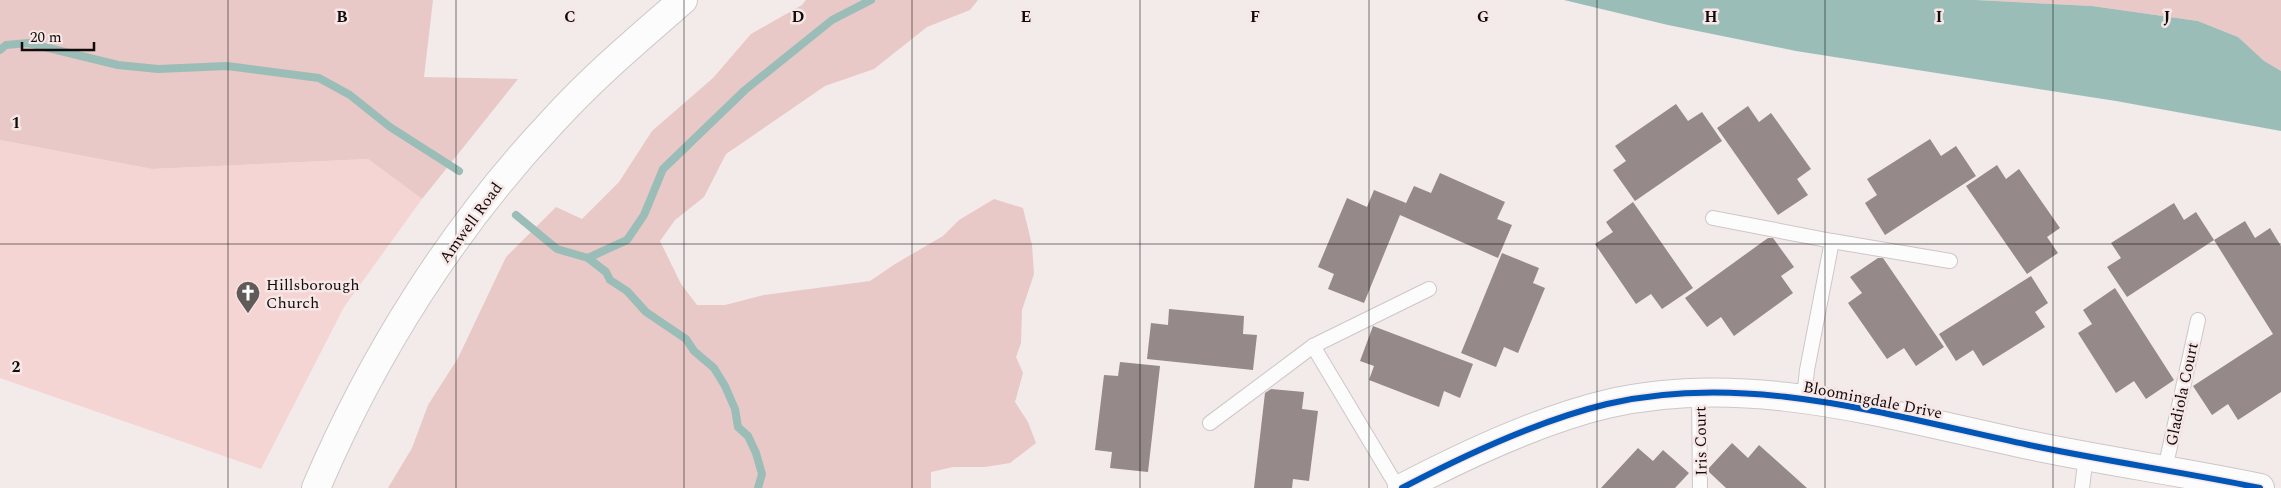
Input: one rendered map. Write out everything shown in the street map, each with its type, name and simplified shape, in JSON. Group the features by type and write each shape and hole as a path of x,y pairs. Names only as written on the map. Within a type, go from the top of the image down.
{"street":[{"name":"Amwell Road","path":"316,488 336,441 382,355 461,231 503,177 553,121 616,57 683,0"},
{"name":"Bloomingdale Drive","path":"1400,488 1501,442 1558,419 1607,404 1699,393 1736,393 1804,398 2086,456 2165,469 2260,488"}],"lane":[{"path":"1713,218 1832,242 1950,261"},
{"path":"1804,398 1807,370 1832,242"},
{"path":"1210,423 1313,346 1429,289"},
{"name":"Gladiola Court","path":"2165,469 2198,320"},
{"path":"1313,346 1400,488"},
{"name":"Iris Court","path":"1699,393 1700,488"},
{"path":"2082,488 2086,456"}],"shaded area":[{"path":"0,0 433,0 424,77 518,79 422,199 368,159 152,169 0,140"},
{"path":"806,0 978,0 970,10 927,27 874,69 825,86 726,154 704,197 675,220 660,241 681,284 697,305 725,305 764,295 870,281 943,236 959,220 994,199 1023,208 1032,245 1034,274 1022,310 1021,343 1016,357 1023,373 1015,402 1028,422 1036,443 1010,463 985,467 953,467 931,472 931,488 388,488 412,448 428,405 458,358 506,257 556,207 582,219 619,182 652,131 713,78 751,34 802,5"},
{"path":"1976,0 2281,0 2281,71 2264,62 2238,37 2198,21 2092,6"},
{"path":"0,140 152,169 368,159 422,199 344,307 261,469 0,378"}],"water":[{"path":"1564,0 1976,0 2092,6 2198,21 2238,37 2264,61 2281,71 2281,131 2116,101 1796,51 1668,25"}],"building":[{"path":"1676,104 1688,121 1702,112 1722,141 1635,201 1613,170 1626,161 1615,146"},
{"path":"1748,106 1759,122 1771,113 1811,169 1797,179 1808,195 1778,215 1717,128"},
{"path":"1930,139 1941,156 1956,146 1976,176 1885,235 1865,203 1877,195 1867,179"},
{"path":"1997,165 2006,179 2019,169 2060,228 2047,237 2058,253 2027,274 1966,186"},
{"path":"1440,173 1505,202 1497,219 1512,225 1498,258 1400,215 1364,303 1328,289 1334,274 1318,267 1347,198 1367,207 1374,190 1406,203 1401,214 1414,186 1431,193"},
{"path":"1633,202 1693,288 1662,309 1651,294 1636,304 1595,244 1613,232 1606,222"},
{"path":"2174,203 2184,220 2196,212 2214,240 2127,297 2107,267 2121,258 2111,243"},
{"path":"2245,221 2255,238 2270,228 2281,246 2281,392 2238,420 2228,404 2212,415 2193,386 2273,334 2214,240"},
{"path":"1768,238 1773,238 1794,267 1781,276 1793,293 1734,336 1721,317 1707,327 1685,298"},
{"path":"1502,253 1539,268 1533,283 1545,288 1518,353 1504,347 1496,367 1461,353"},
{"path":"1878,258 1883,258 1944,347 1916,366 1904,348 1887,359 1848,303 1862,293 1850,277"},
{"path":"2031,276 2048,303 2035,312 2045,327 1983,366 1973,350 1956,361 1939,334"},
{"path":"2115,288 2174,380 2146,399 2134,381 2116,393 2078,333 2092,324 2083,310"},
{"path":"1169,309 1244,316 1243,334 1257,335 1253,370 1147,359 1151,323 1168,325"},
{"path":"1373,326 1473,364 1460,398 1444,391 1439,407 1369,380 1374,366 1360,361"},
{"path":"1120,362 1160,366 1148,472 1110,468 1112,452 1095,450 1104,375 1118,376"},
{"path":"1271,389 1304,392 1302,409 1318,411 1309,481 1293,479 1292,488 1254,488 1265,393"},
{"path":"1732,443 1748,458 1759,445 1807,488 1726,488 1709,472 1709,468"},
{"path":"1638,448 1653,461 1663,450 1689,473 1675,488 1601,488"}],"waterway":[{"path":"516,215 557,249 588,258 627,240 644,215 663,169 745,90 832,20 871,0"},
{"path":"0,50 6,45 28,43 118,65 158,69 227,66 319,78 350,95 390,127 459,171"},
{"path":"588,258 606,272 610,280 627,291 646,312 686,339 694,351 714,368 725,386 735,409 738,427 748,436 756,453 762,474 758,488"}],"cycle path":[{"path":"1402,488 1502,440 1555,419 1607,404 1660,395 1713,392 1819,401 2058,451 2260,488"}],"place":[{"name":"Hillsborough Church","path":"248,314"}]}
